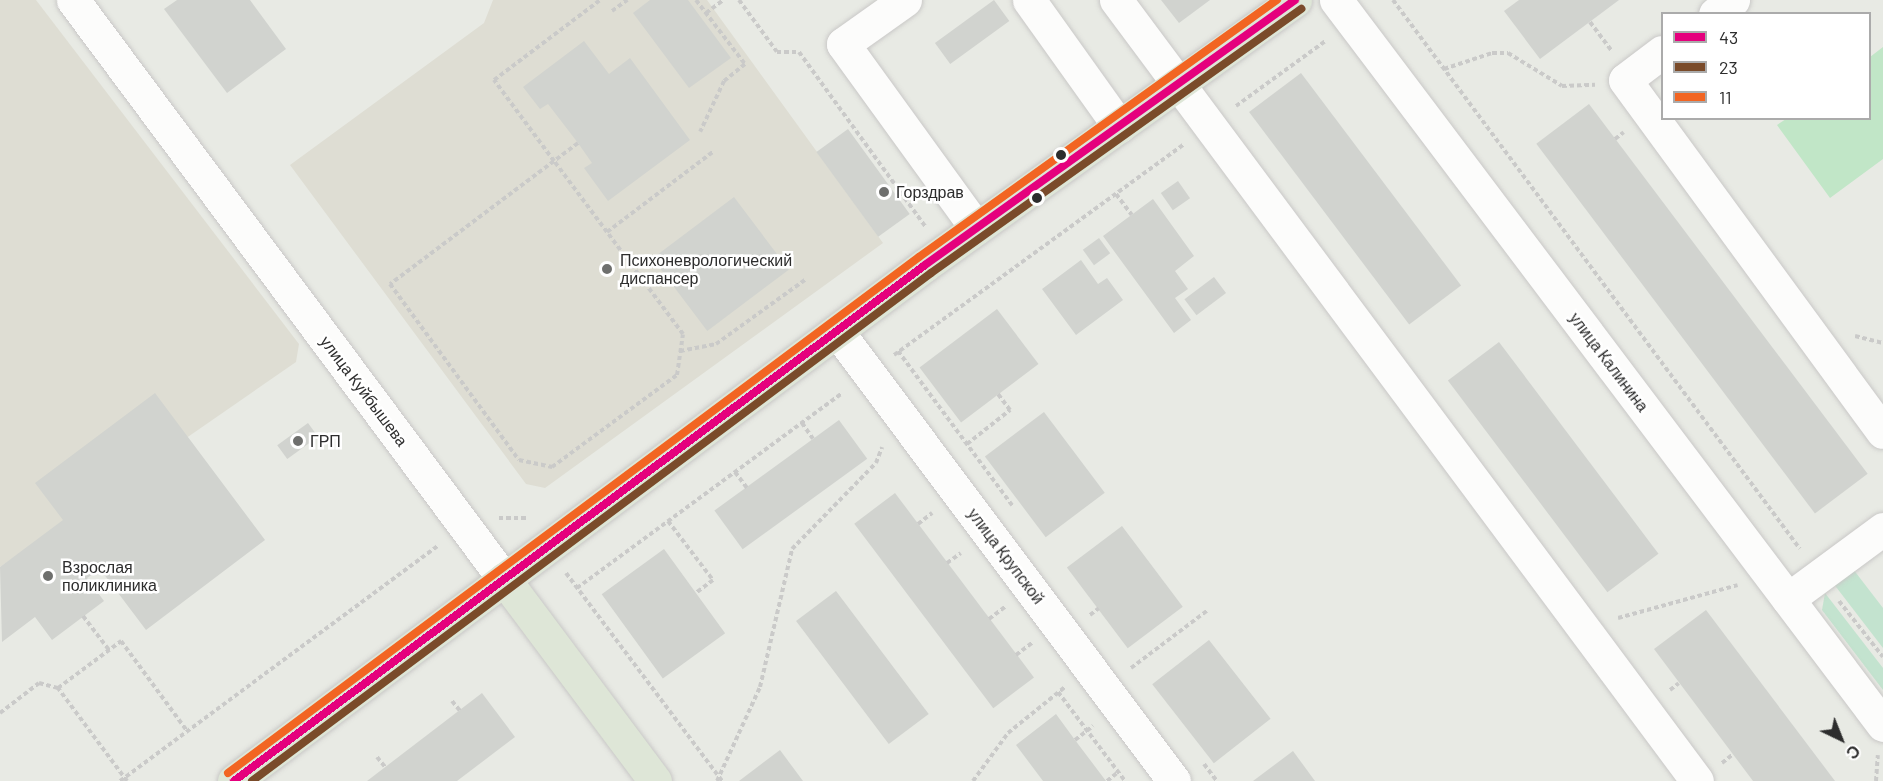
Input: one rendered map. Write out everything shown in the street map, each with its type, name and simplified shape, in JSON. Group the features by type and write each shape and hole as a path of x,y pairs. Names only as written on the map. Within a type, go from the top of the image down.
{"main road":[{"path":"234,781 976,228 1295,0"},
{"name":"улица Куйбышева","path":"504,579 655,781"}],"street":[{"name":"улица Куйбышева","path":"73,0 504,579"},
{"path":"905,0 843,44 976,228"},
{"path":"1029,0 1119,126"},
{"path":"1116,0 1697,781"},
{"path":"1718,12 1733,0"},
{"name":"улица Калинина","path":"1344,11 1883,725"},
{"path":"1661,53 1625,80 1883,432"},
{"name":"улица Крупской","path":"837,331 1174,781"},
{"path":"1779,588 1820,576 1883,530"}],"path":[{"path":"578,143 554,161 390,284 519,460 552,467 677,375 683,334 554,161 494,80 600,0"},
{"path":"612,11 627,0"},
{"path":"696,0 745,64 724,81 700,132"},
{"path":"706,13 723,0"},
{"path":"739,0 777,52 799,52 926,225 917,232"},
{"path":"1393,0 1820,576 1883,657"},
{"path":"577,588 1210,125 1344,11"},
{"path":"1444,69 1492,53 1508,53 1562,86 1625,80"},
{"path":"607,232 714,151"},
{"path":"1116,194 1132,215"},
{"path":"680,351 716,344 806,279"},
{"path":"966,444 1010,410 998,394"},
{"path":"718,779 760,687 792,549 876,463 893,405"},
{"path":"802,423 813,439"},
{"path":"735,472 747,488"},
{"path":"498,518 525,519 534,512"},
{"path":"525,519 718,779 722,781"},
{"path":"668,521 713,580 696,593"},
{"path":"0,713 39,683 58,688 124,780 464,526"},
{"path":"1583,627 1779,588"},
{"path":"973,781 1008,733 1058,692 1097,678 1208,610"},
{"path":"83,616 109,650"},
{"path":"58,688 121,641 187,731"},
{"path":"1058,692 1125,781"},
{"path":"452,701 460,711"},
{"path":"377,757 385,767"}],"shaded area":[{"path":"0,0 36,0 299,344 296,362 0,567"},
{"name":"Психоневрологический диспансер","path":"493,0 707,0 883,243 545,488 526,484 290,165 484,23"}],"green space":[{"path":"1883,47 1883,159 1830,198 1777,125 1784,120 1871,120 1871,56"},
{"path":"1853,569 1883,608 1883,648 1833,583"},
{"path":"1825,593 1883,668 1883,690 1822,610"}],"building":[{"path":"177,0 250,0 286,49 227,93 164,9"},
{"path":"650,0 688,0 731,58 689,88 633,13"},
{"path":"994,0 1009,21 950,64 935,43"},
{"path":"1161,0 1210,0 1179,23"},
{"path":"1519,0 1619,0 1540,59 1504,11"},
{"path":"584,41 609,74 630,58 690,140 608,201 584,168 592,163 578,143 548,104 540,109 523,87"},
{"path":"1301,73 1461,285 1409,325 1249,112"},
{"path":"1589,104 1868,474 1815,513 1536,144"},
{"path":"848,129 910,214 878,237 816,152"},
{"path":"1178,181 1190,198 1173,210 1161,193"},
{"path":"734,197 789,270 707,331 653,258"},
{"path":"1153,199 1194,256 1175,271 1188,289 1175,298 1191,320 1174,333 1103,236"},
{"path":"1099,238 1110,253 1094,265 1083,250"},
{"path":"1081,260 1098,284 1107,278 1123,300 1076,335 1042,289"},
{"path":"1214,277 1226,293 1196,315 1184,299"},
{"path":"997,309 1039,364 961,422 920,367"},
{"path":"1499,342 1658,554 1607,592 1448,381"},
{"path":"155,393 265,540 146,630 100,569 87,578 104,601 52,640 35,617 2,642 0,567 63,520 35,483"},
{"path":"1044,412 1105,493 1046,537 985,457"},
{"path":"839,420 867,459 743,549 714,511"},
{"name":"ГРП","path":"308,423 318,437 287,459 277,445"},
{"path":"895,493 1034,677 993,708 854,524"},
{"path":"1122,526 1183,607 1128,648 1067,568"},
{"path":"664,549 725,633 663,678 602,594"},
{"path":"836,591 929,714 889,744 796,621"},
{"path":"1706,610 1835,781 1753,781 1654,649"},
{"path":"1209,640 1271,719 1214,763 1152,684"},
{"path":"482,693 515,737 457,781 367,781"},
{"path":"1056,714 1106,781 1043,781 1016,745"},
{"path":"780,750 803,781 739,781"},
{"path":"1293,751 1315,781 1253,781"}],"transit line":[{"name":"11","path":"228,773 919,257 1277,0"},
{"name":"43","path":"234,781 925,265 1295,0"},
{"name":"23","path":"252,781 931,273 1301,9"}],"place":[{"name":"Горздрав","path":"884,192"},
{"name":"Психоневрологический диспансер","path":"607,269"},
{"name":"ГРП","path":"298,441"},
{"name":"Взрослая поликлиника","path":"48,576"}]}
